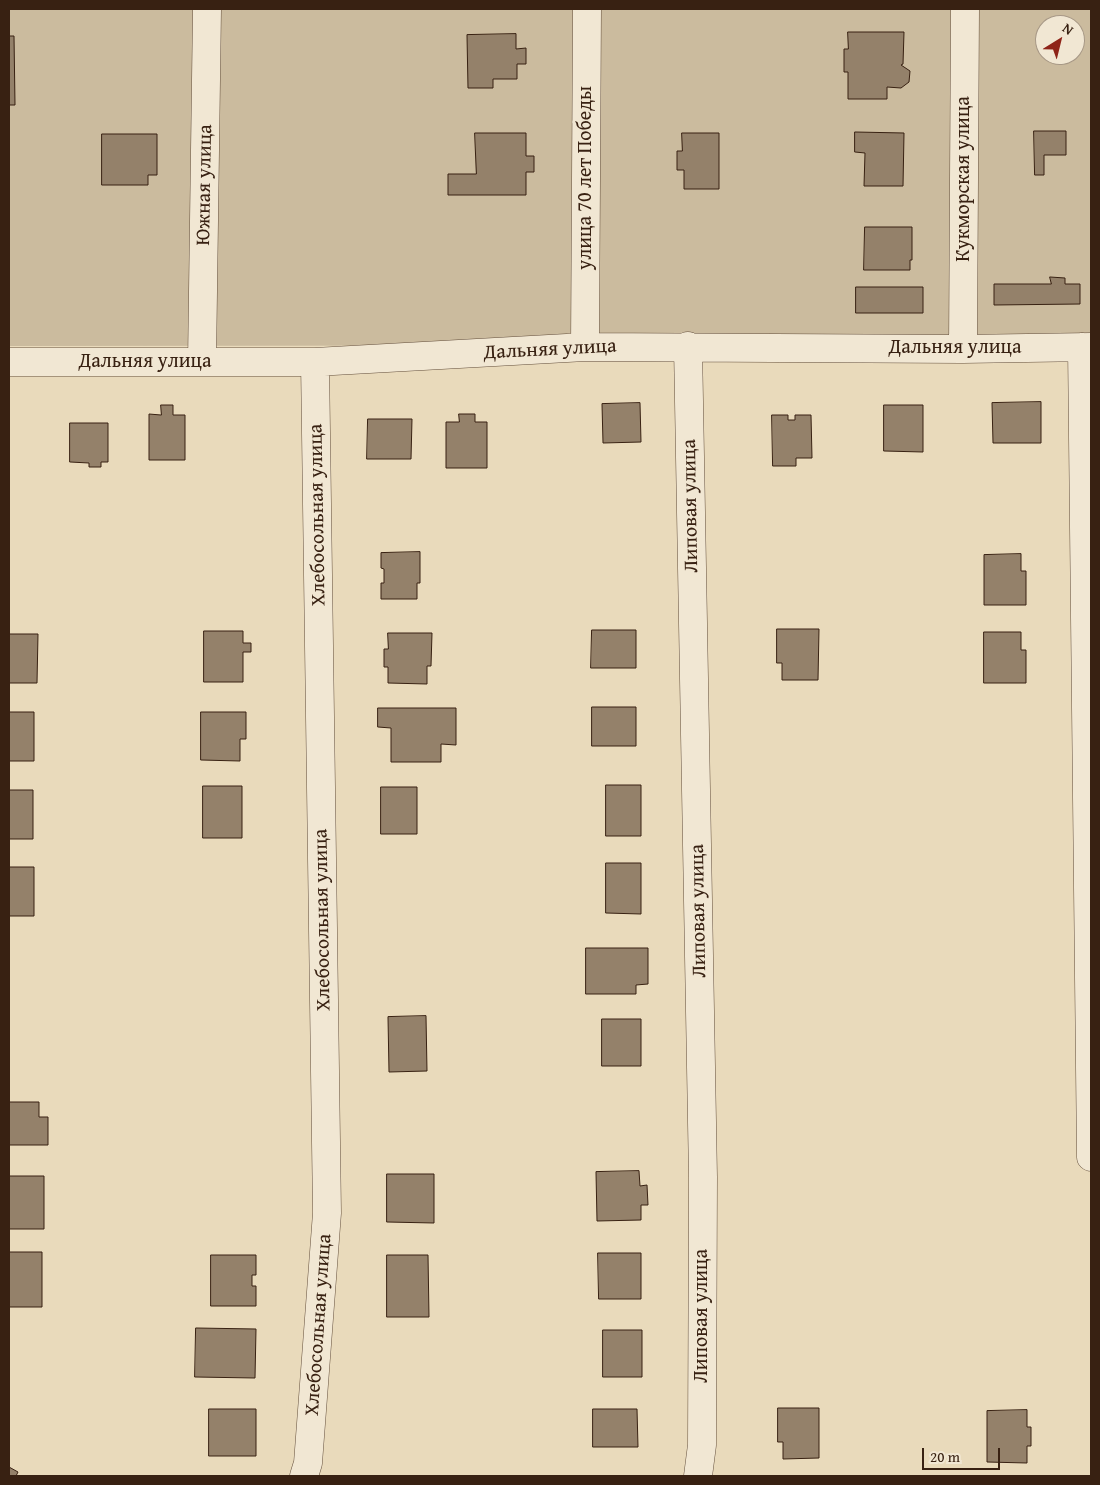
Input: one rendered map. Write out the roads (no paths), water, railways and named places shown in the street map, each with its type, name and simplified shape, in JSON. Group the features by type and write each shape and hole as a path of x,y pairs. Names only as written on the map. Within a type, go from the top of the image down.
{"street":[{"name":"Южная улица","path":"202,362 207,9"},
{"name":"улица 70 лет Победы","path":"585,347 587,9"},
{"name":"Кукморская улица","path":"963,349 966,9"},
{"name":"Дальняя улица","path":"9,362 315,362 585,347 688,346 963,349 1087,347"},
{"name":"Липовая улица","path":"688,346 703,1177 702,1445 698,1476"},
{"path":"1087,347 1091,1157"},
{"name":"Хлебосольная улица","path":"304,1476 308,1463 327,1213 315,362"}]}
